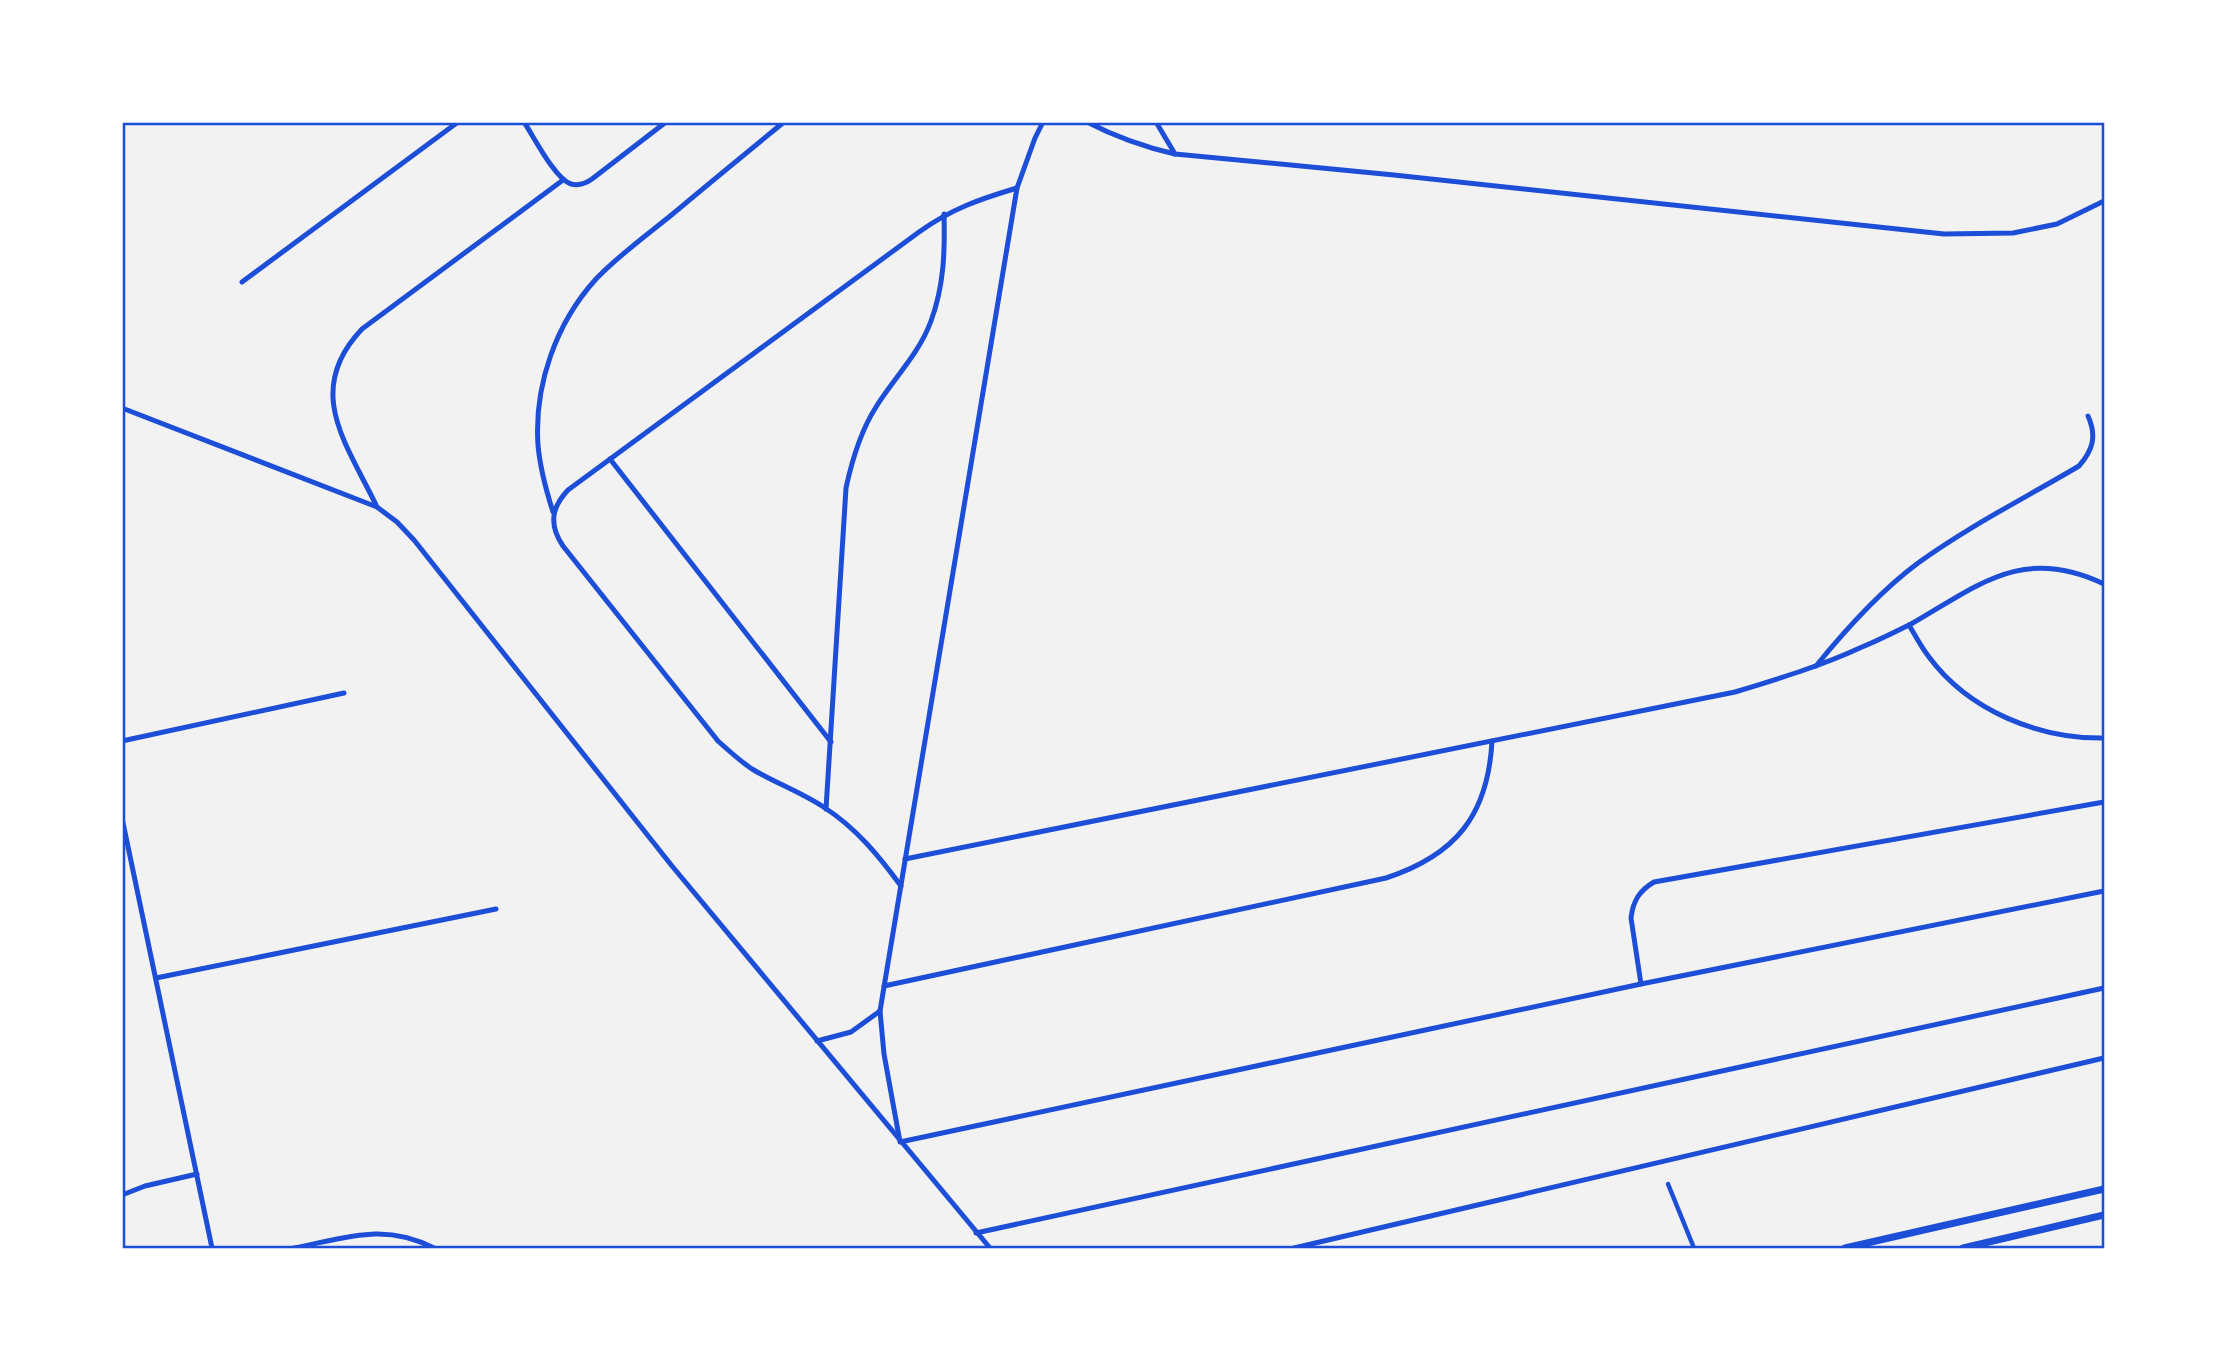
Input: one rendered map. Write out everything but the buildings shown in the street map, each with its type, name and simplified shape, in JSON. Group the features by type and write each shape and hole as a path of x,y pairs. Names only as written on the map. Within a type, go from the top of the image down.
{"street":[{"path":"1845,1248 2105,1189"},
{"path":"1963,1248 2105,1215"}],"lane":[{"path":"242,282 458,122"},
{"path":"524,122 564,180 578,185 585,184 666,122"},
{"path":"784,122 622,254 574,307 557,339 545,373 539,408 538,444 543,479 557,536 718,741 754,770 827,809 855,831 901,886"},
{"path":"900,1142 884,1054 880,1011 1017,188 1043,122"},
{"path":"1087,122 1143,147 1175,155 1408,176 1944,234 2013,233 2057,224 2105,201"},
{"path":"1156,122 1175,155"},
{"path":"377,507 336,419 332,399 338,360 362,329 564,180"},
{"path":"553,514 558,500 568,489 944,214 988,196 1017,188"},
{"path":"827,809 846,488 862,433 875,408 914,355 931,322 941,287 945,251 944,214"},
{"path":"122,408 377,507 397,522 672,866 990,1248"},
{"path":"1815,667 1854,621 1916,565 1955,538 2079,466 2091,450 2094,438 2088,416"},
{"path":"610,459 831,742"},
{"path":"905,859 1735,692 1815,667 1863,647 1909,625 1990,577 2011,571 2033,568 2061,569 2105,584"},
{"path":"1909,625 1928,657 1954,685 1984,707 2050,733 2105,738"},
{"path":"122,741 344,694"},
{"path":"884,986 1386,878 1409,870 1430,860 1450,845 1466,827 1486,786 1492,741"},
{"path":"1641,984 1632,929 1632,907 1637,896 1654,882 2105,802"},
{"path":"122,818 212,1248"},
{"path":"900,1142 1641,984 2105,891"},
{"path":"156,978 496,909"},
{"path":"976,1233 2105,988"},
{"path":"817,1041 851,1032 880,1011"},
{"path":"1294,1248 2105,1058"},
{"path":"122,1195 145,1186 197,1174"},
{"path":"294,1248 371,1233 395,1234 434,1248"}],"path":[{"path":"1660,1163 1693,1248"}]}
